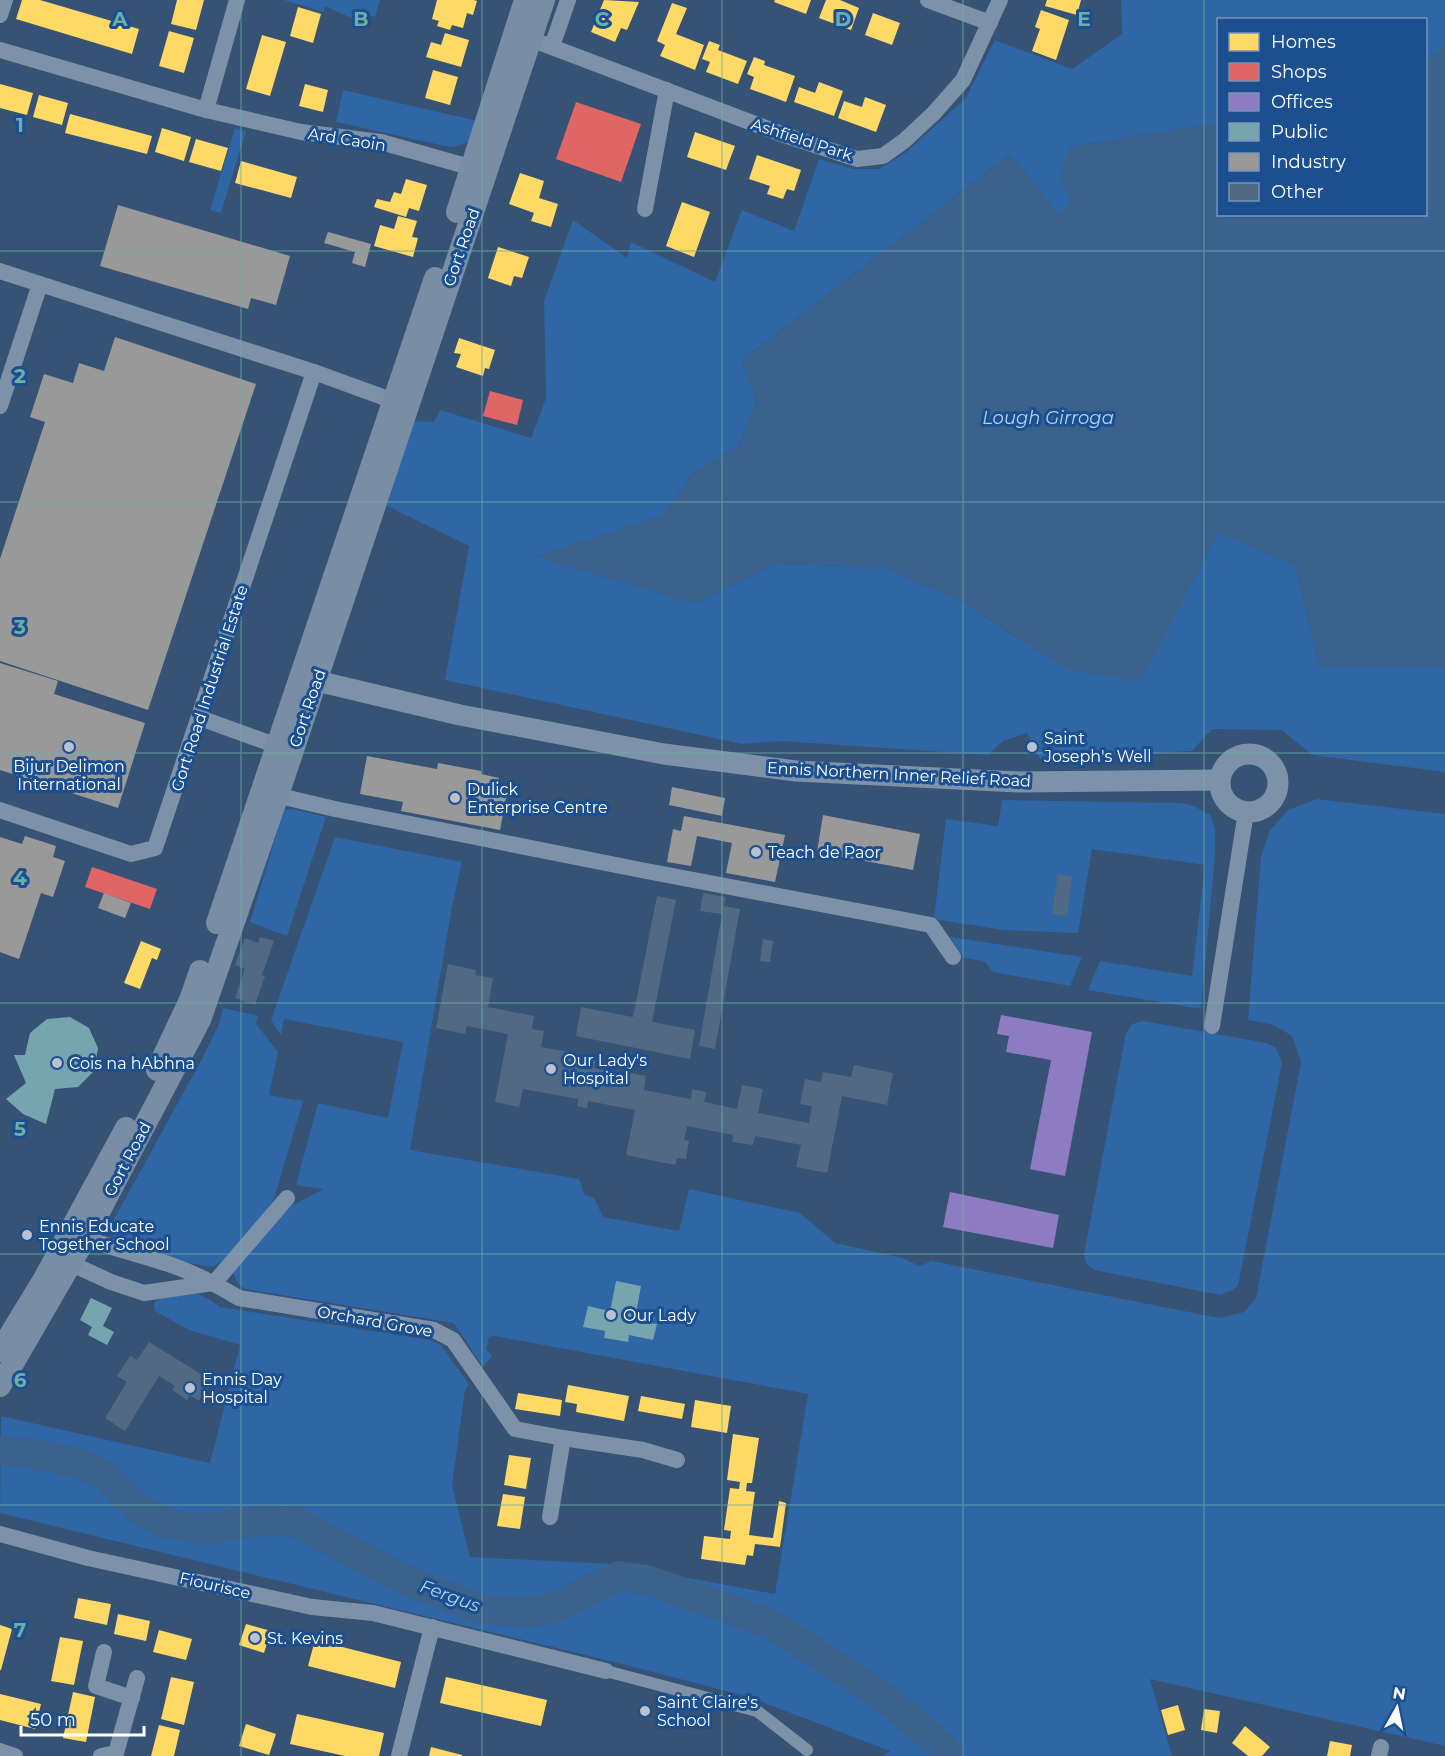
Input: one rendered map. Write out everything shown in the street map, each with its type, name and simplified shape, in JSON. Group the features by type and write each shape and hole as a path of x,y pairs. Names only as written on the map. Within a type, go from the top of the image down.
{"main road":[{"name":"Gort Road","path":"525,0 532,40"},
{"name":"Gort Road","path":"0,1386 62,1260 77,1236 190,1000 269,793 479,170 532,40 544,0"},
{"name":"Gort Road","path":"269,793 268,768 284,748 283,723 307,679"},
{"name":"Gort Road","path":"0,1352 44,1279 62,1260"}],"street":[{"path":"0,15 5,0"},
{"path":"206,110 237,0"},
{"path":"532,40 568,0"},
{"path":"928,0 990,23"},
{"name":"Ashfield Park","path":"532,40 784,135 857,159 883,156 904,141 934,113 963,80 1000,0"},
{"name":"Ard Caoin","path":"0,50 206,110 301,132 381,142 479,170"},
{"path":"645,210 667,90"},
{"path":"0,271 314,372 400,403"},
{"path":"0,406 40,284"},
{"name":"Gort Road Industrial Estate","path":"0,810 130,854 155,848 314,372"},
{"name":"Ennis Northern Inner Relief Road","path":"307,679 460,715 652,752 796,771 1019,782 1220,780"},
{"path":"200,718 284,748"},
{"path":"253,738 283,723"},
{"path":"253,738 268,768"},
{"path":"1246,754 1263,757 1277,774 1278,784 1275,796 1266,807 1246,812 1236,809 1225,799 1220,780 1222,771 1228,762 1237,756 1246,754"},
{"path":"269,793 335,809 619,866 931,925 953,957"},
{"path":"1212,1026 1246,812"},
{"path":"62,1260 111,1282 144,1293 214,1283 287,1198"},
{"name":"Orchard Grove","path":"77,1236 171,1265 214,1283 239,1298 434,1330 453,1340 515,1429 643,1450 678,1460"},
{"path":"550,1517 563,1438"},
{"name":"Fiourisce","path":"0,1534 88,1558 312,1607 373,1614 432,1627 606,1671"},
{"path":"399,1756 432,1627"},
{"path":"104,1652 96,1686 132,1698"},
{"path":"606,1671 757,1711 807,1750"},
{"path":"112,1755 137,1678"},
{"path":"0,1751 15,1756"}],"shaded area":[{"path":"284,0 380,0 375,17 357,13 354,19 325,6 324,12"},
{"path":"1121,0 1445,0 1445,47 1427,57 1427,18 1217,18 1217,123 1069,147 1071,202 1059,216 1010,154 742,360 757,402 738,447 693,473 662,516 536,557 695,603 774,564 883,567 963,602 1023,642 1140,681 1218,532 1295,565 1320,668 1445,668 1445,772 1312,755 1282,730 1212,729 1192,751 1040,759 1027,733 1003,741 988,755 780,741 742,744 445,680 469,546 387,506 413,421 434,422 440,410 531,438 546,398 544,301 573,220 627,258 631,242 715,282 742,210 794,231 819,159 853,169 879,169 905,153 966,98 995,40 1072,69 1122,34"},
{"path":"343,90 478,121 469,140 450,147 336,122"},
{"path":"235,128 246,131 221,213 210,210"},
{"path":"1317,799 1445,814 1445,1746 1150,1679 1172,1756 883,1756 890,1751 749,1697 0,1513 1,1416 210,1463 240,1345 189,1330 155,1311 154,1304 158,1297 191,1292 203,1296 220,1307 430,1340 440,1344 469,1384 465,1390 452,1486 470,1557 614,1564 775,1594 808,1394 495,1336 489,1337 486,1349 492,1356 483,1367 454,1323 245,1289 238,1284 233,1272 291,1206 324,1189 296,1185 318,1103 388,1118 403,1042 284,1019 281,1035 271,1020 335,837 462,862 452,907 410,1150 579,1179 585,1195 594,1198 603,1217 679,1231 689,1189 800,1213 835,1243 903,1258 919,1266 932,1261 1219,1318 1244,1312 1256,1298 1301,1062 1292,1036 1274,1025 1248,1020 1261,857 1270,830 1288,810","holes":["616,1282 641,1286 635,1320 656,1324 653,1339 629,1335 627,1342 604,1338 605,1331 584,1327 588,1306 610,1311"]},
{"path":"1002,800 1181,803 1194,806 1210,815 1215,828 1215,856 1201,1009 1088,990 1100,961 1192,976 1205,865 1092,849 1078,933 1003,930 934,919 946,819 998,826"},
{"path":"293,809 326,817 287,936 250,922 284,810"},
{"path":"950,937 1082,957 1070,986 993,972 984,961 964,958"},
{"path":"223,1008 258,1016 256,1024 278,1052 269,1095 303,1101 273,1202 231,1256 212,1267 141,1252 116,1239 108,1230 203,1057 219,1024"},
{"path":"1143,1021 1267,1043 1276,1048 1282,1063 1238,1286 1220,1295 1094,1270 1087,1265 1084,1254 1126,1033 1132,1024"}],"water":[{"name":"Lough Girroga","path":"1445,47 1445,668 1320,668 1295,565 1218,533 1141,681 1069,670 963,602 883,567 774,564 695,603 535,557 662,516 693,473 738,447 757,402 742,360 1010,154 1059,215 1071,202 1059,181 1069,147 1217,123 1217,216 1427,216 1427,57"}],"building: Homes":[{"path":"22,0 40,0 139,29 132,54 16,19"},
{"path":"177,0 204,0 196,30 171,24"},
{"path":"437,0 477,1 473,15 467,13 463,28 452,25 450,30 437,26 439,21 432,19"},
{"path":"604,0 639,2 627,30 621,28 615,42 591,32"},
{"path":"775,0 811,0 806,14 774,2"},
{"path":"826,0 840,0 859,8 851,30 819,18"},
{"path":"1047,0 1081,0 1077,15 1045,6"},
{"path":"672,3 687,8 676,34 704,45 695,70 660,56 665,45 657,41"},
{"path":"298,7 321,14 313,43 290,36"},
{"path":"1041,10 1069,20 1056,60 1032,51 1040,29 1035,27"},
{"path":"873,13 900,23 892,45 865,35"},
{"path":"169,31 194,38 184,73 159,66"},
{"path":"445,33 469,40 461,67 426,57 431,42 441,45"},
{"path":"262,35 286,42 270,96 246,89"},
{"path":"709,41 720,45 718,50 747,61 738,84 706,72 710,62 702,59"},
{"path":"754,57 765,61 764,65 795,76 786,102 750,89 754,77 747,74"},
{"path":"433,70 458,77 450,105 425,98"},
{"path":"819,82 843,91 834,116 794,102 799,87 815,93"},
{"path":"0,84 33,93 27,115 0,108"},
{"path":"305,84 328,90 323,112 299,106"},
{"path":"39,95 68,103 62,125 33,117"},
{"path":"865,97 886,105 876,132 838,118 844,101 862,107"},
{"path":"70,114 152,136 147,154 65,133"},
{"path":"162,128 191,137 184,161 155,152"},
{"path":"695,132 735,146 726,170 687,157"},
{"path":"196,139 228,148 221,171 189,162"},
{"path":"757,155 801,170 794,191 787,189 783,199 767,194 770,186 749,179"},
{"path":"241,161 297,177 291,198 235,183"},
{"path":"520,173 544,181 539,198 558,204 551,227 531,221 534,213 509,204"},
{"path":"406,179 427,185 419,211 409,208 406,217 374,207 377,199 390,202 394,192 401,194"},
{"path":"682,202 710,212 694,257 666,246"},
{"path":"398,216 417,221 412,237 418,238 413,257 374,246 380,225 394,229"},
{"path":"498,247 529,257 522,278 514,276 511,286 488,278"},
{"path":"459,338 495,350 489,369 485,368 483,376 456,367 461,354 454,353"},
{"path":"141,941 161,949 157,960 152,958 140,989 124,983"},
{"path":"568,1385 629,1396 624,1421 576,1412 577,1404 565,1402"},
{"path":"518,1393 562,1400 560,1416 515,1409"},
{"path":"641,1396 685,1404 682,1419 638,1411"},
{"path":"695,1400 731,1406 727,1433 691,1427"},
{"path":"733,1434 759,1438 752,1483 747,1483 746,1491 755,1492 749,1535 773,1538 779,1501 786,1503 780,1547 755,1544 753,1556 747,1555 745,1565 701,1559 704,1536 730,1539 731,1531 724,1530 730,1488 739,1489 740,1482 727,1480"},
{"path":"509,1455 531,1458 526,1489 504,1485"},
{"path":"503,1494 525,1497 520,1529 497,1526"},
{"path":"78,1598 111,1604 107,1625 74,1618"},
{"path":"118,1614 150,1621 146,1641 114,1634"},
{"name":"St. Kevins","path":"246,1624 271,1631 264,1653 239,1645"},
{"path":"0,1625 12,1629 1,1670 0,1670"},
{"path":"159,1630 192,1639 186,1660 153,1652"},
{"path":"60,1637 83,1641 74,1685 51,1681"},
{"path":"315,1640 401,1662 395,1688 308,1666"},
{"path":"171,1677 194,1682 184,1725 161,1719"},
{"path":"446,1677 547,1700 541,1726 440,1703"},
{"path":"73,1692 95,1697 86,1742 63,1738"},
{"path":"0,1694 41,1704 35,1729 0,1720"},
{"path":"1178,1705 1185,1730 1168,1735 1161,1710"},
{"path":"1204,1709 1220,1711 1217,1733 1201,1730"},
{"path":"297,1714 384,1733 379,1756 345,1756 290,1744"},
{"path":"246,1724 276,1734 269,1755 239,1746"},
{"path":"159,1725 180,1730 174,1756 151,1756"},
{"path":"1245,1726 1270,1747 1262,1756 1248,1756 1232,1743"},
{"path":"1330,1741 1352,1745 1350,1756 1327,1756"},
{"path":"431,1747 462,1755 462,1756 429,1756"}],"building: Shops":[{"path":"576,102 641,124 621,182 556,159"},
{"path":"490,391 523,400 517,425 483,416"},
{"path":"92,867 157,889 150,909 85,887"}],"building: Offices":[{"path":"1001,1015 1092,1032 1065,1176 1030,1169 1051,1060 1006,1052 1009,1036 997,1034"},
{"path":"950,1192 1059,1215 1053,1248 943,1227"}],"building: Public":[{"name":"Cois na hAbhna","path":"70,1017 89,1028 98,1048 94,1071 78,1087 55,1089 46,1124 23,1114 6,1099 26,1083 14,1055 25,1055 30,1033 47,1019"},
{"name":"Our Lady","path":"616,1281 641,1286 635,1320 657,1324 653,1340 629,1335 628,1342 604,1338 605,1331 583,1327 588,1306 610,1311"},
{"path":"91,1298 112,1308 103,1326 114,1332 107,1345 88,1335 92,1327 80,1320"}],"building: Industry":[{"path":"118,205 290,256 276,305 251,298 248,309 100,266"},
{"path":"328,232 371,244 365,267 352,263 355,252 324,243"},
{"path":"115,337 256,384 148,710 0,661 0,559 45,422 30,417 44,374 73,383 79,363 104,371"},
{"name":"Bijur Delimon International","path":"0,663 58,681 54,694 145,723 118,808 0,770"},
{"name":"Dulick Enterprise Centre","path":"367,756 437,769 438,763 481,771 481,774 499,778 496,791 507,793 500,830 401,811 403,802 360,794"},
{"path":"672,787 725,798 722,816 669,805"},
{"path":"823,815 920,834 913,870 817,852"},
{"name":"Teach de Paor","path":"684,816 785,835 775,882 726,873 732,843 697,836 691,866 667,862 673,829 681,831"},
{"path":"25,836 56,846 53,857 65,861 53,897 41,893 19,959 0,952 0,837 22,844"},
{"path":"104,893 131,903 125,918 98,908"}],"building: Other":[{"path":"1058,874 1072,877 1067,916 1052,914"},
{"path":"703,893 725,897 724,906 740,909 715,1049 699,1046 722,914 700,911"},
{"path":"657,896 676,900 652,1022 695,1030 690,1059 576,1036 581,1007 633,1017"},
{"path":"260,937 274,941 262,975 265,976 255,1005 235,998 245,969 235,965 245,938 258,943"},
{"path":"763,939 773,941 770,962 760,961"},
{"name":"Our Lady's Hospital","path":"448,964 476,970 475,975 493,978 488,1007 534,1016 532,1029 544,1031 541,1047 596,1057 594,1068 605,1070 604,1075 623,1078 621,1086 628,1087 630,1073 646,1076 644,1090 691,1099 692,1089 706,1092 704,1102 737,1109 742,1085 763,1089 758,1113 809,1123 812,1106 800,1104 805,1079 821,1082 823,1072 851,1077 854,1065 893,1073 887,1105 842,1096 827,1173 796,1167 801,1145 755,1136 753,1145 732,1142 733,1135 687,1126 684,1140 689,1141 686,1159 677,1158 675,1165 626,1155 635,1110 588,1101 587,1108 577,1106 578,1099 523,1089 519,1107 495,1102 508,1034 467,1026 465,1034 436,1028"},
{"name":"Ennis Day Hospital","path":"149,1342 212,1381 199,1401 190,1395 187,1400 172,1390 175,1386 159,1376 125,1431 105,1418 127,1382 117,1376 130,1356 137,1360"}],"waterway":[{"name":"Fergus","path":"0,1451 34,1454 78,1463 106,1476 140,1510 168,1524 205,1529 263,1520 296,1522 401,1578 480,1609 527,1613 561,1605 619,1576 647,1580 771,1624 883,1696 944,1748 949,1756"}],"place":[{"name":"Bijur Delimon International","path":"69,747"},
{"name":"Saint Joseph's Well","path":"1032,747"},
{"name":"Dulick Enterprise Centre","path":"455,798"},
{"name":"Teach de Paor","path":"756,852"},
{"name":"Cois na hAbhna","path":"57,1063"},
{"name":"Our Lady's Hospital","path":"551,1069"},
{"name":"Ennis Educate Together School","path":"27,1235"},
{"name":"Our Lady","path":"611,1315"},
{"name":"Ennis Day Hospital","path":"190,1388"},
{"name":"St. Kevins","path":"255,1638"},
{"name":"Saint Claire's School","path":"645,1711"}]}
